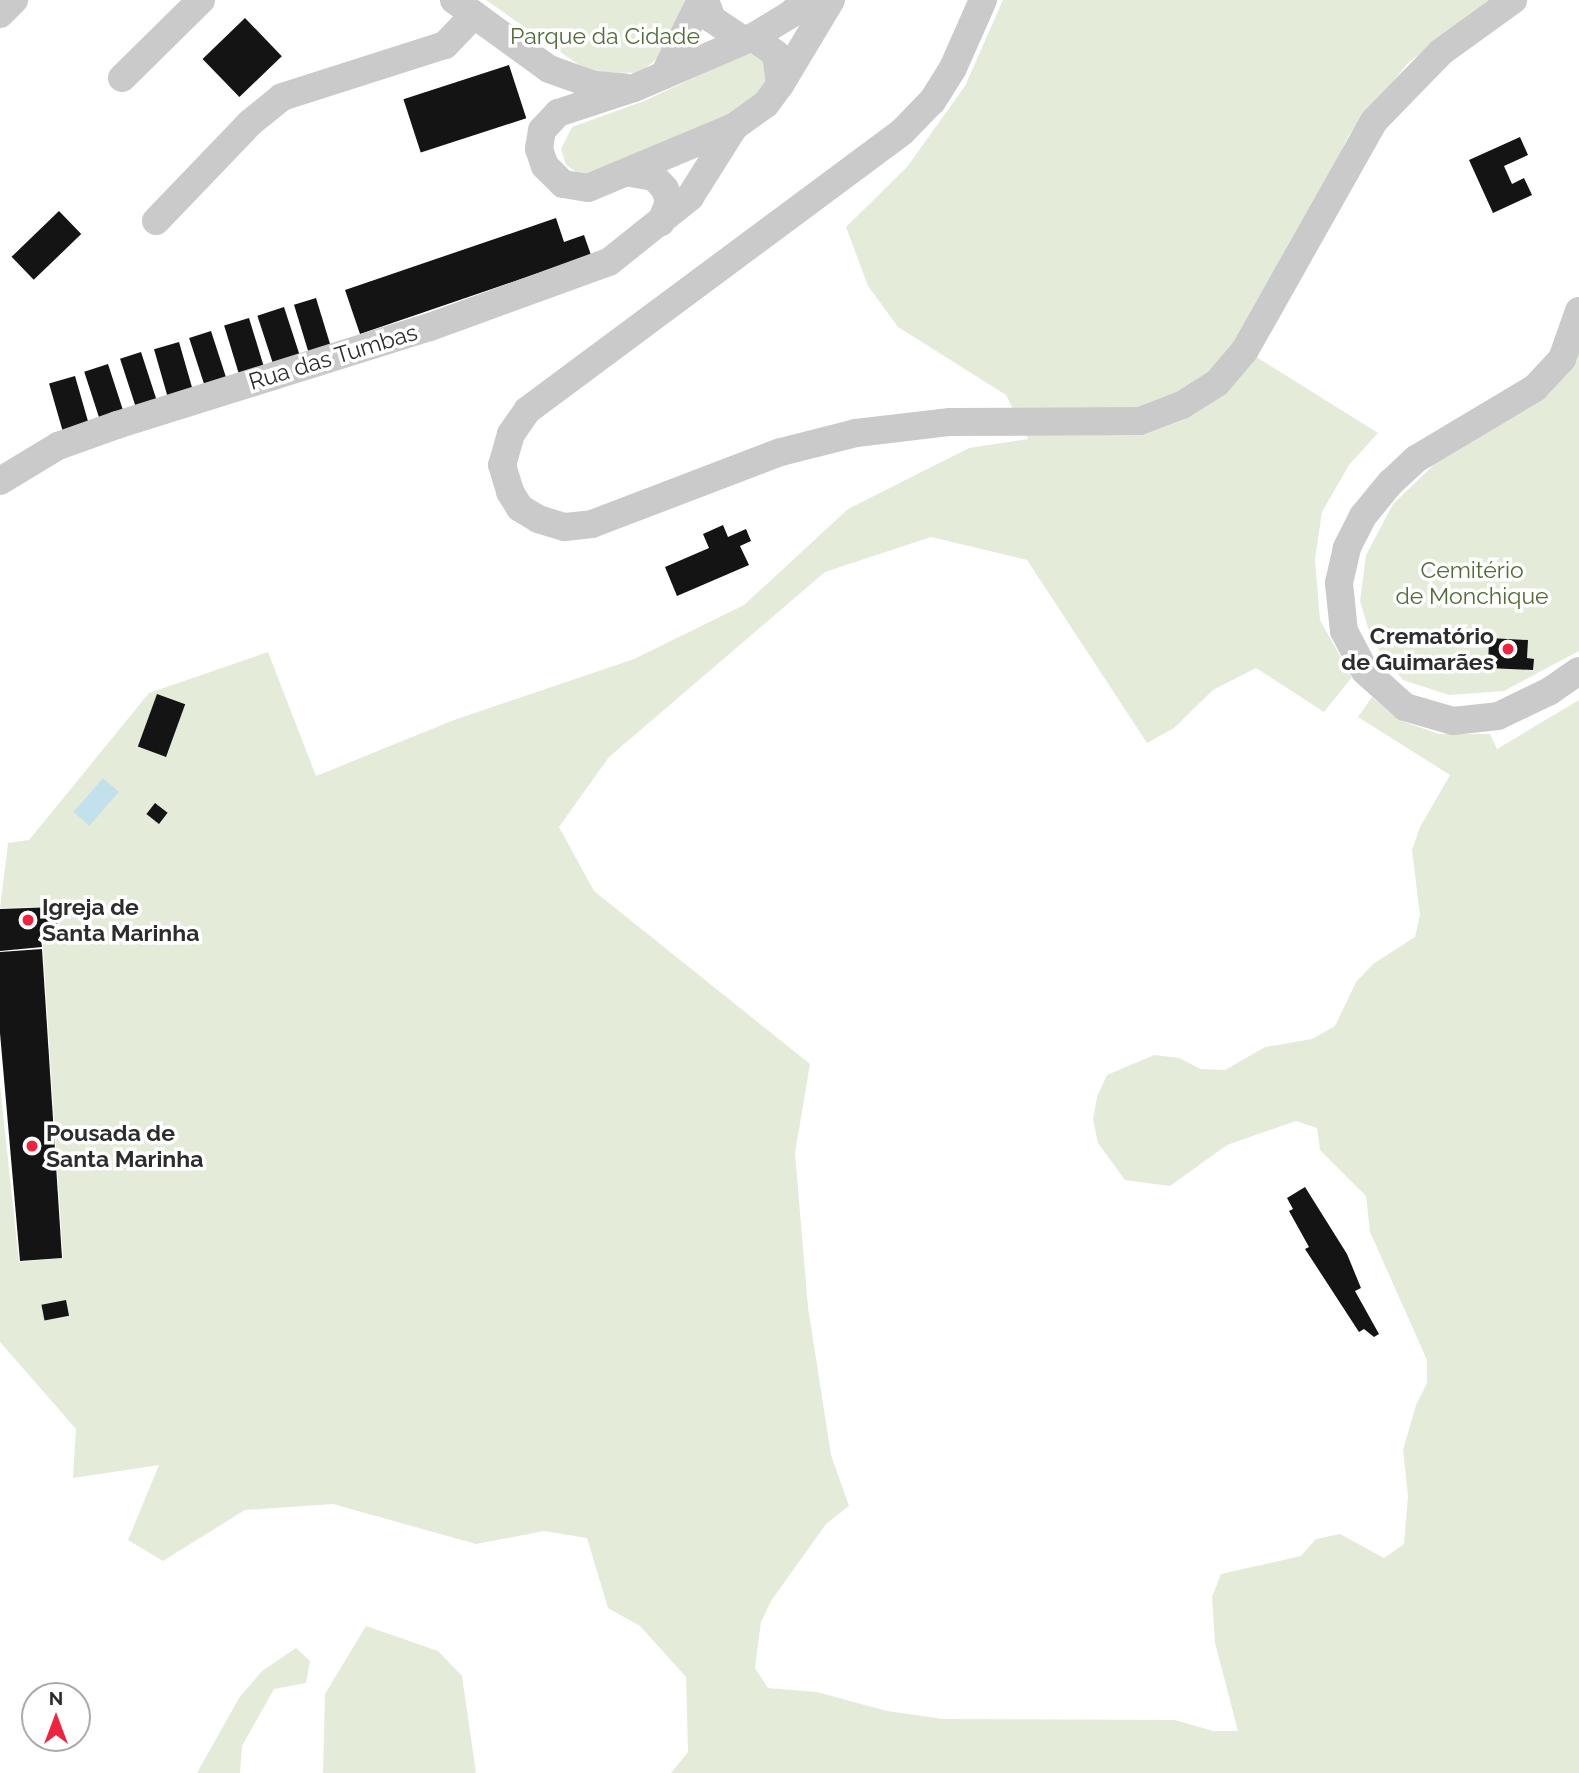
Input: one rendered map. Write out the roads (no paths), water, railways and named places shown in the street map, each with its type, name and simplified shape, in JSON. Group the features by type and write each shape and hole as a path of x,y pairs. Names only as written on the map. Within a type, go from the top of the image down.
{"street":[{"path":"0,15 14,0"},
{"path":"122,78 201,0"},
{"path":"703,0 712,19 776,54 780,85"},
{"path":"664,75 703,0"},
{"path":"805,0 792,14 748,38 634,88 558,113 542,130 539,149 545,166 563,184 588,188 631,173 734,127 766,104 831,0"},
{"path":"983,0 953,68 932,101 902,132 527,411 510,434 502,466 510,492 520,508 538,519 565,527 592,524 757,460 856,433 950,422 1140,421 1182,405 1217,383 1245,350 1374,121 1441,52 1513,0"},
{"path":"156,221 250,123 282,97 445,45 464,8 549,69 594,85 634,88"},
{"path":"549,69 556,85 558,113"},
{"name":"Rua das Tumbas","path":"0,481 58,446 430,327 609,262 690,197 734,127"},
{"path":"631,173 654,177 665,189 669,202 661,222"},
{"path":"1579,311 1562,359 1535,388 1416,459 1391,483 1363,516 1347,548 1339,583 1344,631 1365,671 1405,707 1452,721 1498,716 1550,691 1579,671"}],"water":[{"path":"103,778 119,792 89,826 73,812"}],"place":[{"name":"Crematório de Guimarães","path":"1508,649"},
{"name":"Igreja de Santa Marinha","path":"28,920"},
{"name":"Pousada de Santa Marinha","path":"32,1146"}],"park label":[{"name":"Parque da Cidade","path":"605,36"},
{"name":"Cemitério de Monchique","path":"1472,583"}]}
